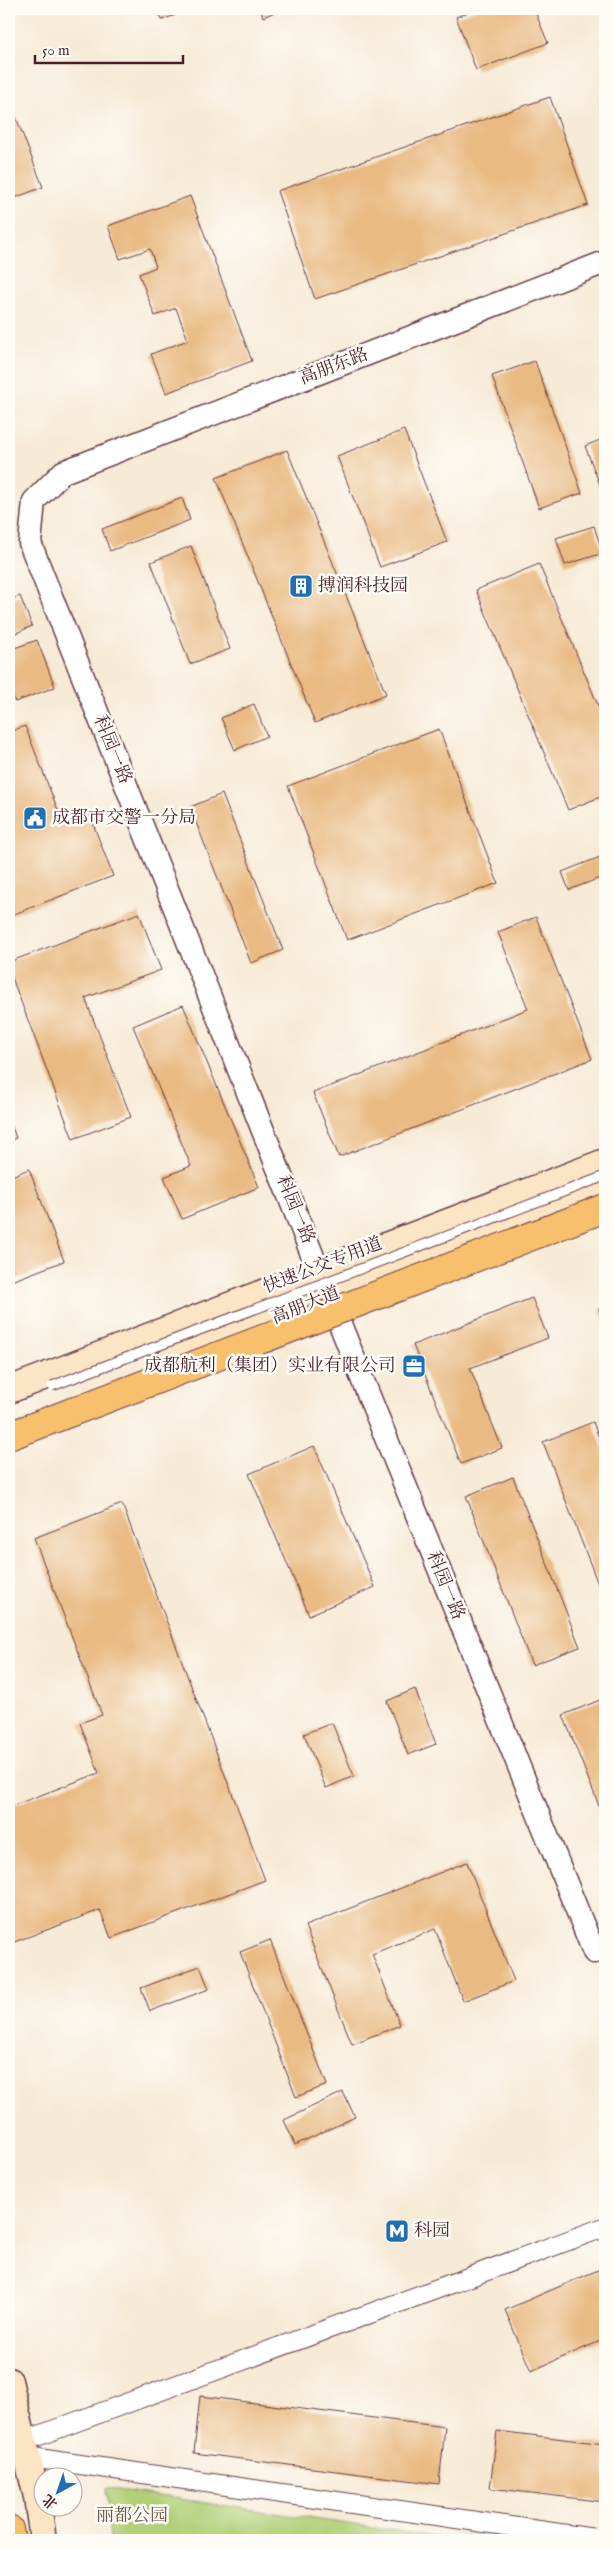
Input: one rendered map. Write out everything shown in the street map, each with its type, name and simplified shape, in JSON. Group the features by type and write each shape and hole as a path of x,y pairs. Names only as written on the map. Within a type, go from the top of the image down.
{"highway":[{"path":"9,1436 605,1208"},
{"path":"9,2529 11,2540"}],"main road":[{"name":"高朋大道","path":"9,1390 605,1162"},
{"name":"高朋大道","path":"9,1424 329,1297 605,1191"},
{"path":"9,2381 19,2434 37,2497 42,2540"}],"street":[{"name":"高朋东路","path":"63,472 605,262"},
{"name":"科园一路","path":"63,472 34,501 30,543 329,1297 599,1951"},
{"path":"19,2434 605,2227"},
{"path":"19,2434 605,2540"}],"lane":[{"name":"快速公交专用道","path":"52,1386 605,1176"}],"green space":[{"name":"丽都公园","path":"106,2488 456,2540 110,2540"}],"building":[{"path":"157,9 191,9 162,20"},
{"path":"260,9 282,9 263,17"},
{"path":"477,9 534,9 548,43 476,70 456,17"},
{"path":"550,97 588,205 315,299 277,191"},
{"path":"9,99 43,187 9,200"},
{"path":"190,196 252,361 166,393 151,354 188,340 176,308 155,316 139,274 156,267 150,249 120,259 108,226"},
{"path":"535,361 582,493 539,508 492,376"},
{"path":"404,430 447,542 380,567 337,456"},
{"path":"605,438 605,498 585,446"},
{"name":"搏润科技园","path":"287,450 386,694 315,723 216,478"},
{"path":"182,498 190,520 110,551 102,529"},
{"path":"594,526 603,553 565,565 556,538"},
{"path":"191,546 230,649 190,664 151,562"},
{"path":"539,564 605,722 605,795 568,810 476,590"},
{"path":"20,596 32,626 9,636 9,600"},
{"path":"37,640 55,687 15,702 9,686 9,650"},
{"path":"254,704 267,736 235,750 221,718"},
{"name":"成都市交警一分局","path":"25,726 63,823 89,813 113,876 9,916 9,732"},
{"path":"439,729 498,883 347,940 288,786"},
{"path":"222,794 283,950 251,963 190,807"},
{"path":"605,855 605,876 569,890 562,872"},
{"path":"139,913 161,970 85,998 131,1117 73,1139 9,970 9,962"},
{"path":"536,917 592,1059 339,1157 313,1093 528,1009 498,932"},
{"path":"183,1005 259,1187 182,1219 164,1177 191,1166 133,1026"},
{"path":"9,1118 16,1138 9,1141"},
{"path":"29,1169 64,1261 9,1282 9,1177"},
{"path":"532,1298 548,1338 470,1368 502,1448 461,1464 413,1345"},
{"path":"605,1306 605,1325 599,1309"},
{"path":"593,1422 605,1454 605,1602 543,1442"},
{"path":"314,1446 375,1587 309,1615 249,1474"},
{"path":"513,1477 580,1647 532,1665 466,1496"},
{"path":"122,1504 265,1880 111,1938 100,1910 9,1944 9,1807 99,1773 80,1723 102,1715 34,1538"},
{"path":"415,1689 436,1744 408,1755 387,1701"},
{"path":"605,1698 605,1821 563,1715"},
{"path":"332,1723 354,1776 326,1788 304,1734"},
{"path":"467,1862 514,1981 463,2001 435,1929 372,1954 400,2025 352,2044 305,1926"},
{"path":"270,1940 327,2085 296,2097 240,1952"},
{"path":"200,1966 209,1989 150,2011 141,1988"},
{"path":"343,2092 355,2117 295,2145 284,2120"},
{"path":"605,2267 605,2339 531,2371 505,2310"},
{"path":"200,2396 445,2427 439,2484 194,2453"},
{"path":"497,2431 605,2444 605,2502 490,2488"}],"place":[{"name":"搏润科技园","path":"301,586"},
{"name":"成都市交警一分局","path":"35,818"},
{"name":"成都航利（集团）实业有限公司","path":"414,1366"},
{"name":"科园","path":"397,2231"}]}
